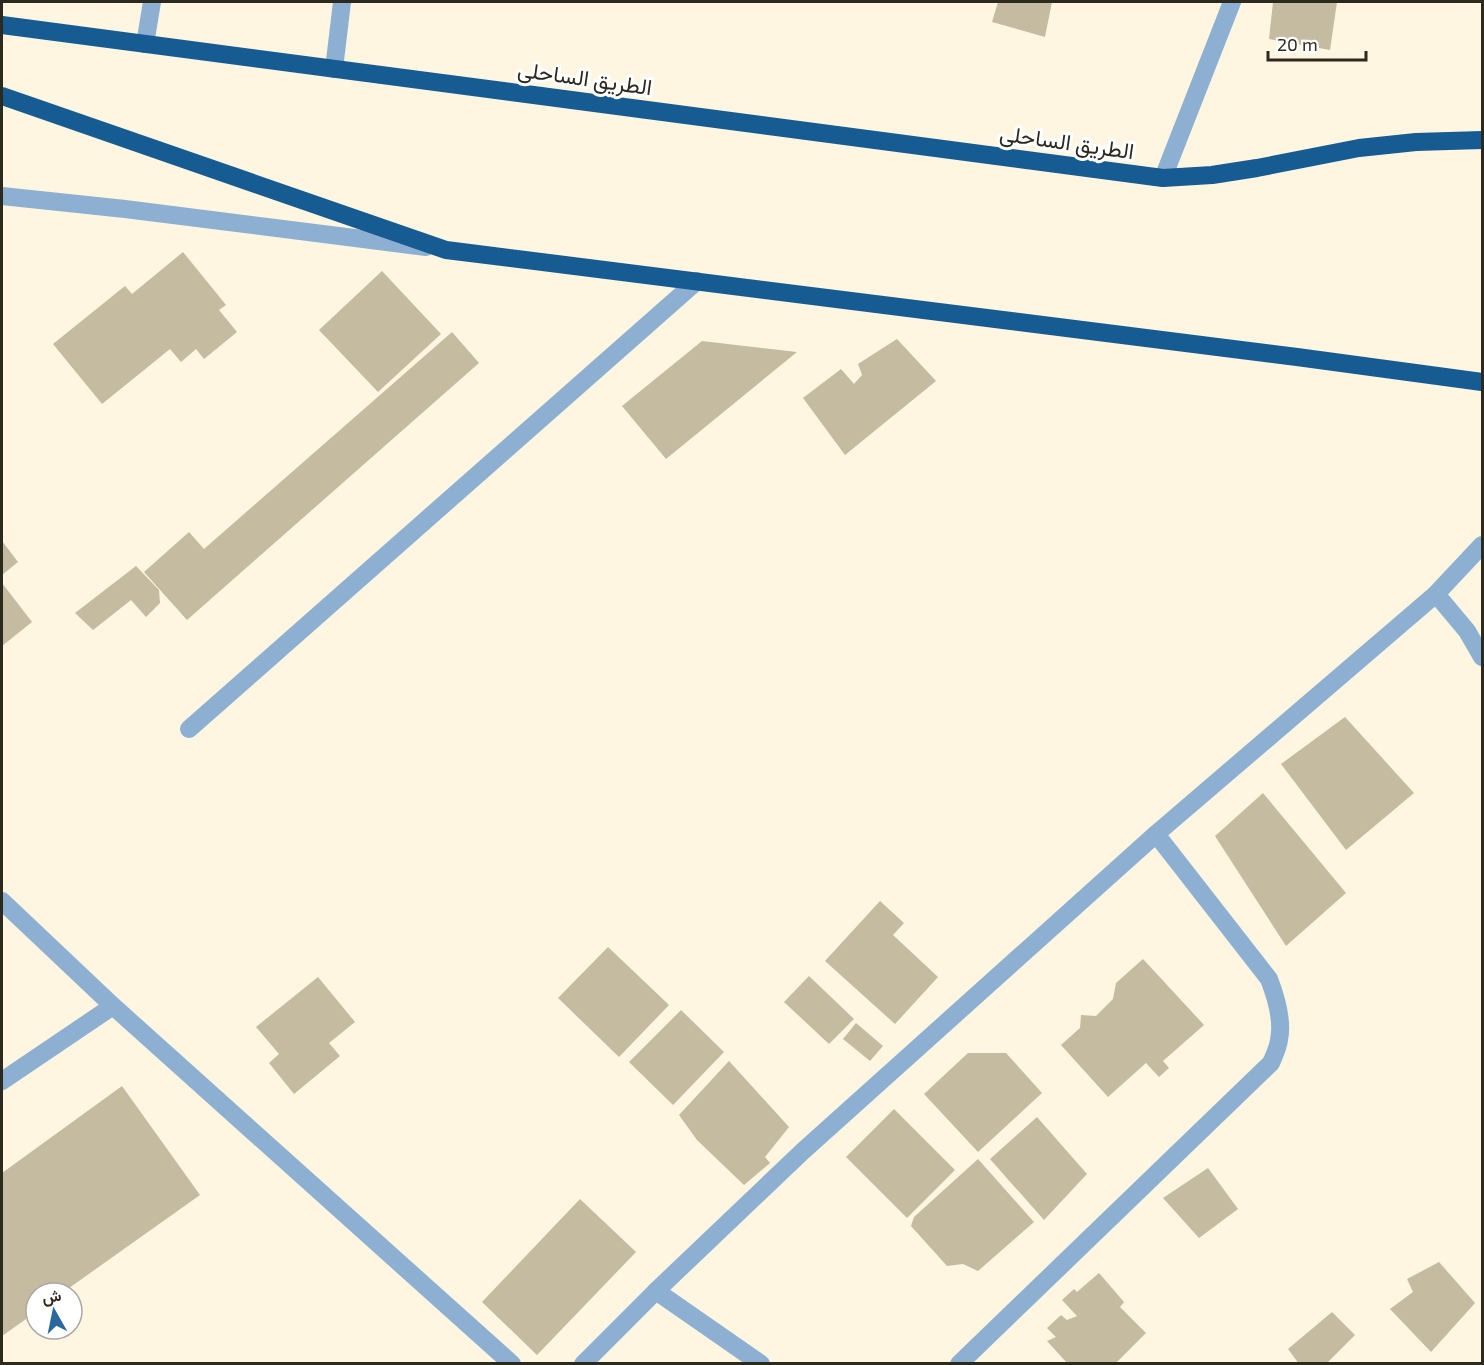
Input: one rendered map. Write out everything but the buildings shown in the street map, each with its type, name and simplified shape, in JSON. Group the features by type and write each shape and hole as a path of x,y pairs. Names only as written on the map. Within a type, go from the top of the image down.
{"highway":[{"name":"الطريق الساحلى","path":"2,25 1163,178 1257,168 1359,148 1416,142 1482,140"},
{"path":"2,96 446,250 1482,382"}],"street":[{"path":"145,44 152,2"},
{"path":"334,69 342,2"},
{"path":"1163,178 1232,2"},
{"path":"2,196 125,209 446,250"},
{"path":"189,729 697,281"},
{"path":"584,1364 656,1291 803,1151 1156,834 1436,594 1482,545"},
{"path":"1436,594 1467,631 1482,657"},
{"path":"959,1364 1271,1063 1280,1039 1276,997 1269,979 1156,834"},
{"path":"2,901 113,1006 512,1364"},
{"path":"2,1081 113,1006"},
{"path":"656,1291 761,1364"}]}
